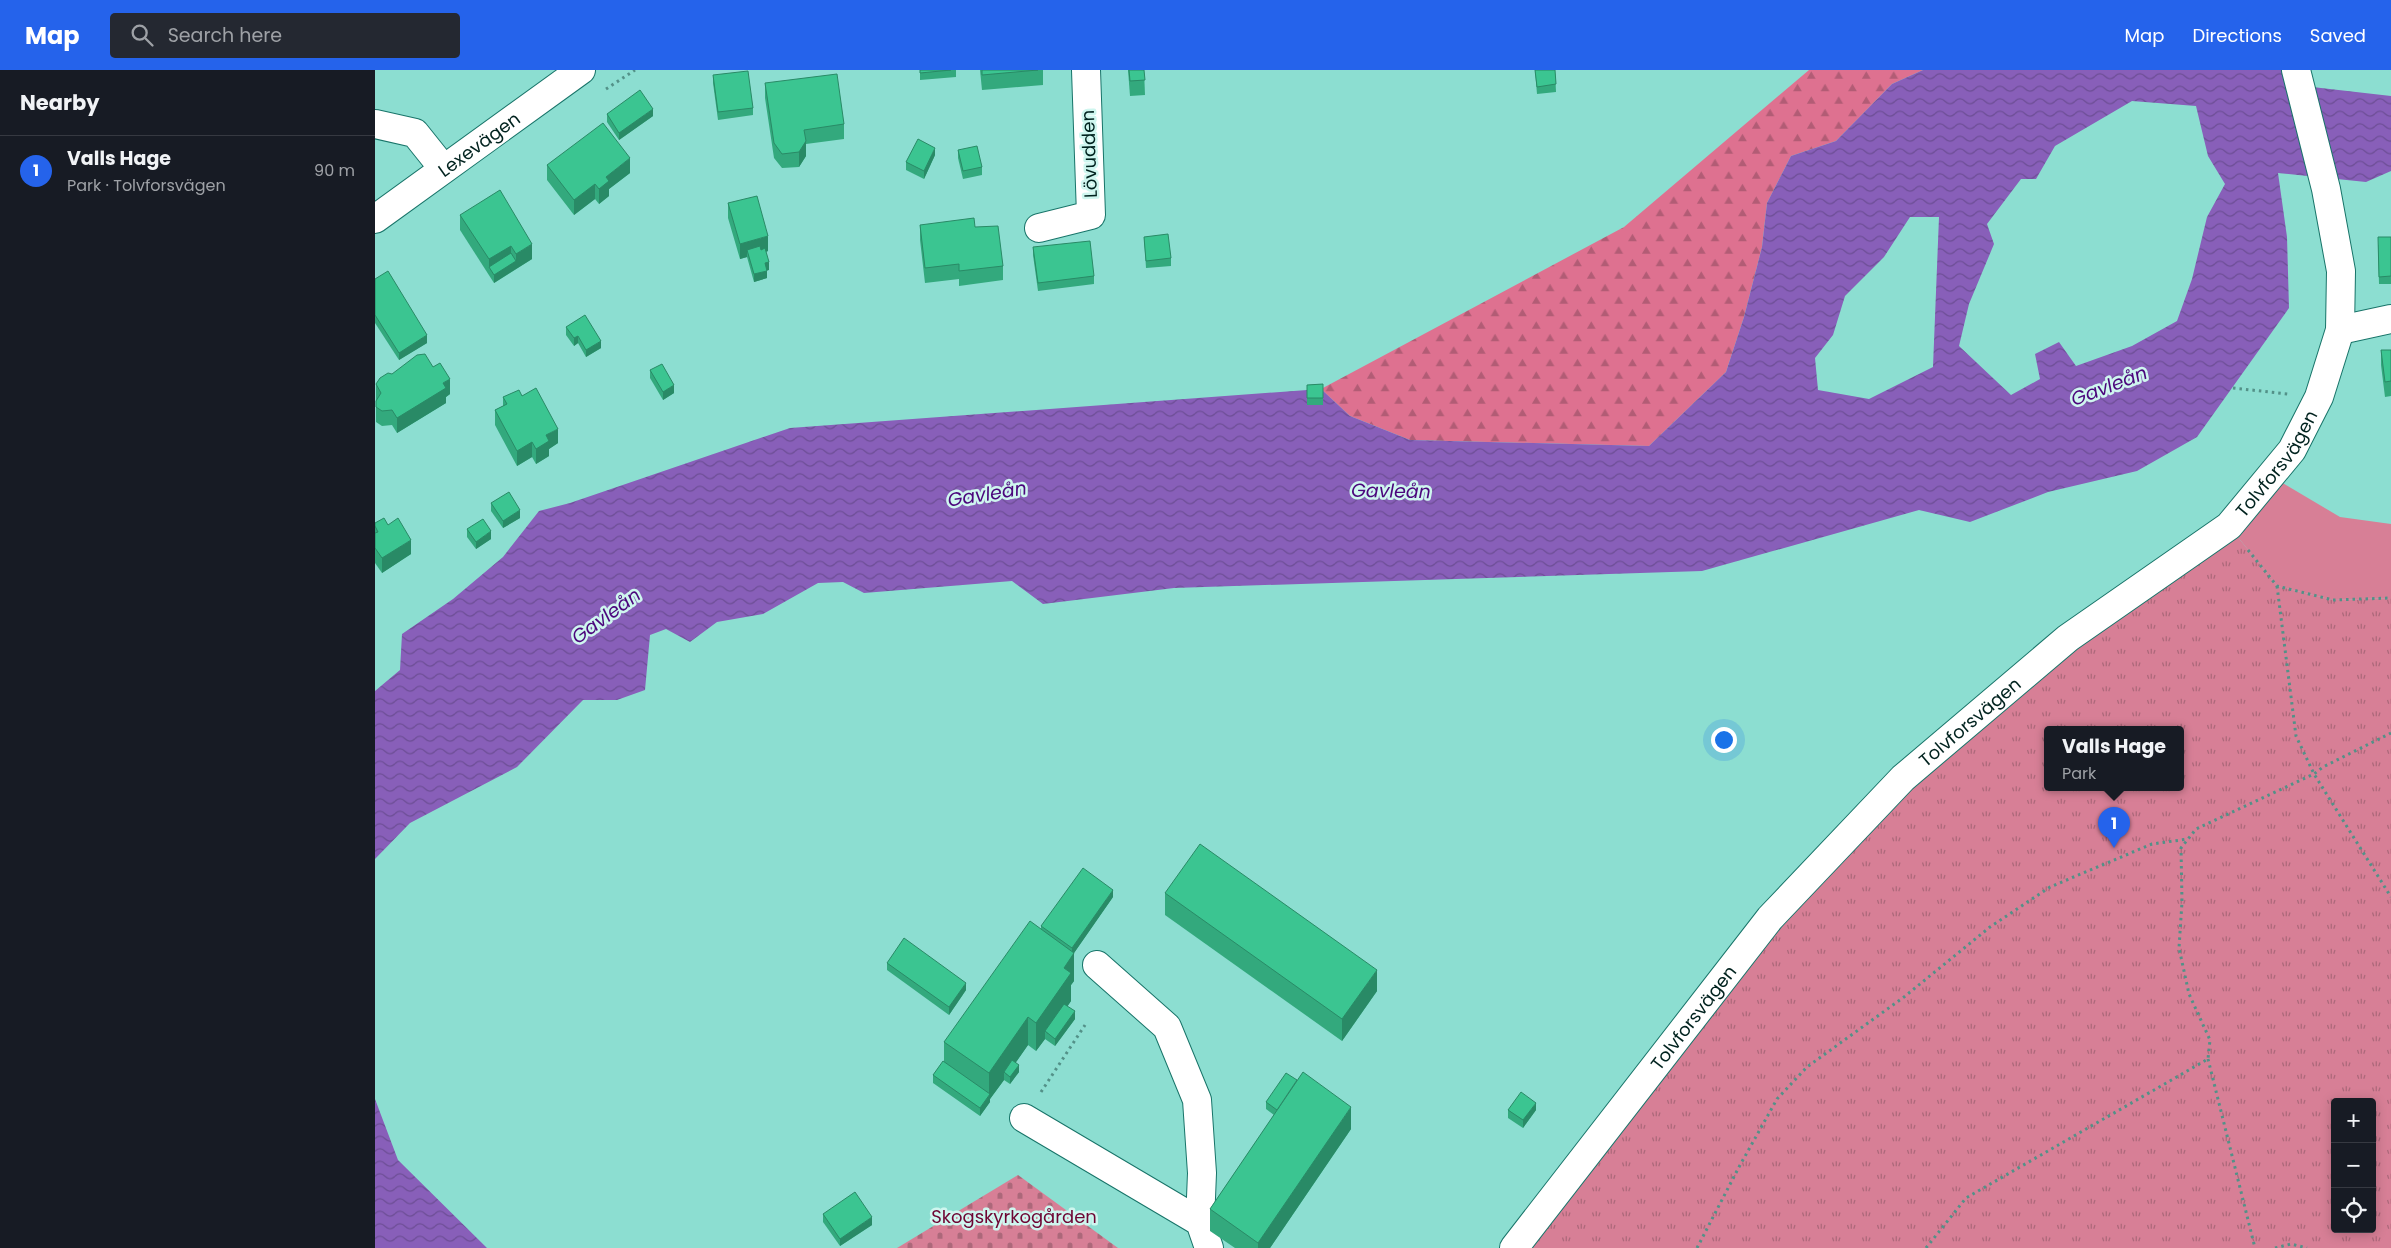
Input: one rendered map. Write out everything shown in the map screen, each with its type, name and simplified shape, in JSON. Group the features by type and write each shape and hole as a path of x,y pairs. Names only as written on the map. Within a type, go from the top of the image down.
{"street":[{"name":"Lexevägen","path":"375,219 581,70"},
{"name":"Lövudden","path":"1039,228 1091,215 1086,70"},
{"name":"Tolvforsvägen","path":"1514,1248 1770,918 1903,778 2068,638 2229,526 2292,450 2319,397 2340,330 2341,271 2326,189 2296,70"},
{"path":"375,124 415,133 443,168"},
{"path":"2340,330 2391,319"},
{"path":"1097,965 1167,1027 1197,1100 1202,1173 1200,1222 1209,1248"},
{"path":"1024,1118 1200,1222"}],"path":[{"path":"2233,388 2319,397"},
{"path":"2229,526 2277,586 2296,736 2315,774 2391,897"},
{"path":"2277,586 2333,600 2391,598"},
{"path":"2255,1248 2208,1059 2210,1040 2189,994 2179,948 2182,902 2181,848 2196,830 2315,774 2323,767 2391,733"},
{"path":"1697,1248 1777,1099 1807,1067 1904,997 1990,927 2050,887 2152,844 2189,838"},
{"path":"1024,1118 1085,1025"},
{"path":"1927,1248 1966,1198 2208,1059"},
{"path":"2275,1248 2291,1244 2307,1248"}],"green space":[{"path":"1809,70 1923,70 1892,84 1836,141 1791,156 1767,203 1762,247 1744,317 1726,372 1649,446 1410,440 1350,416 1321,389 1624,227"},
{"path":"2281,482 2340,517 2391,524 2391,598 2333,600 2277,586 2229,526"},
{"path":"2229,526 2277,586 2333,600 2391,598 2391,1248 1514,1248 1903,778"},
{"name":"Skogskyrkogården","path":"1018,1175 1118,1248 897,1248"}],"water":[{"name":"Gavleån","path":"1923,70 2282,70 2285,84 2391,96 2391,171 2366,182 2278,173 2287,237 2289,308 2197,437 2137,471 2048,492 1970,522 1919,510 1702,571 1174,588 1043,604 1012,581 864,593 843,582 818,583 763,614 717,622 690,642 666,629 650,635 645,690 617,700 583,700 517,767 410,823 375,859 375,691 400,670 402,634 453,599 503,557 539,511 570,503 790,428 1321,389 1350,416 1410,440 1649,446 1726,372 1744,317 1762,247 1767,203 1791,156 1836,141 1892,84","holes":["2132,101 2196,106 2208,156 2225,184 2207,217 2192,279 2177,321 2132,346 2076,366 2059,342 2035,354 2040,379 2011,395 1959,346 1969,304 1994,244 1987,224 2021,179 2036,179 2055,146","1910,217 1939,217 1933,367 1869,399 1818,390 1815,358 1833,335 1845,296 1884,257"]},
{"path":"375,1099 398,1160 487,1248 375,1248"}],"building":[{"path":"920,70 951,70 920,73"},
{"path":"982,70 1038,70 982,75"},
{"path":"1129,70 1144,70 1145,80 1130,81"},
{"path":"1535,70 1555,70 1556,84 1537,87"},
{"path":"748,71 753,108 718,112 713,75"},
{"path":"837,74 844,124 804,130 806,141 799,152 782,154 774,143 765,83"},
{"path":"640,90 653,109 619,133 607,114"},
{"path":"603,123 630,158 606,177 609,181 599,189 595,184 574,200 547,165"},
{"path":"918,139 935,148 924,171 906,162"},
{"path":"977,146 982,167 963,171 958,150"},
{"path":"500,190 532,244 516,254 511,246 489,259 460,215"},
{"path":"757,196 768,236 740,244 728,203"},
{"path":"974,218 975,227 998,226 1003,266 959,271 959,264 925,268 920,225"},
{"path":"1168,234 1171,258 1146,261 1144,237"},
{"path":"2378,237 2391,237 2391,276 2379,277"},
{"path":"1090,241 1094,276 1038,283 1033,247"},
{"path":"760,246 761,250 765,248 769,262 765,263 767,271 754,274 747,250"},
{"path":"511,253 516,261 494,275 489,267"},
{"path":"388,271 427,335 399,353 375,315 375,279"},
{"path":"585,315 601,341 586,350 578,336 574,338 566,327"},
{"path":"2381,350 2391,350 2391,381 2385,382"},
{"path":"425,354 433,367 440,363 450,379 443,383 446,388 397,418 392,410 382,411 376,407 376,401 381,393 376,384 380,378 388,373 392,374 417,355"},
{"path":"662,364 674,385 663,392 650,370"},
{"path":"1323,384 1323,398 1307,398 1307,385"},
{"path":"536,388 558,429 546,435 549,441 536,449 532,442 517,451 495,410 507,404 503,397 519,390 522,396"},
{"path":"509,492 520,510 503,521 491,503"},
{"path":"384,518 388,525 398,518 411,540 382,558 375,548 375,533 378,532 375,523"},
{"path":"483,519 491,531 476,542 467,529"},
{"path":"1200,844 1377,970 1342,1019 1165,893"},
{"path":"1083,868 1113,890 1072,948 1041,926"},
{"path":"1030,921 1074,953 1064,968 1071,973 1036,1023 1028,1017 989,1073 944,1042"},
{"path":"904,938 966,983 949,1007 887,963"},
{"path":"1064,1004 1075,1011 1055,1039 1045,1031"},
{"path":"1012,1060 1019,1065 1010,1077 1004,1072"},
{"path":"943,1061 990,1094 980,1108 933,1075"},
{"path":"1303,1072 1351,1107 1258,1243 1210,1209"},
{"path":"1286,1073 1297,1080 1277,1110 1266,1102"},
{"path":"1521,1092 1536,1103 1523,1120 1508,1110"},
{"path":"855,1192 872,1217 840,1239 823,1214"}],"place":[{"name":"Valls Hage","path":"2114,848"}]}
